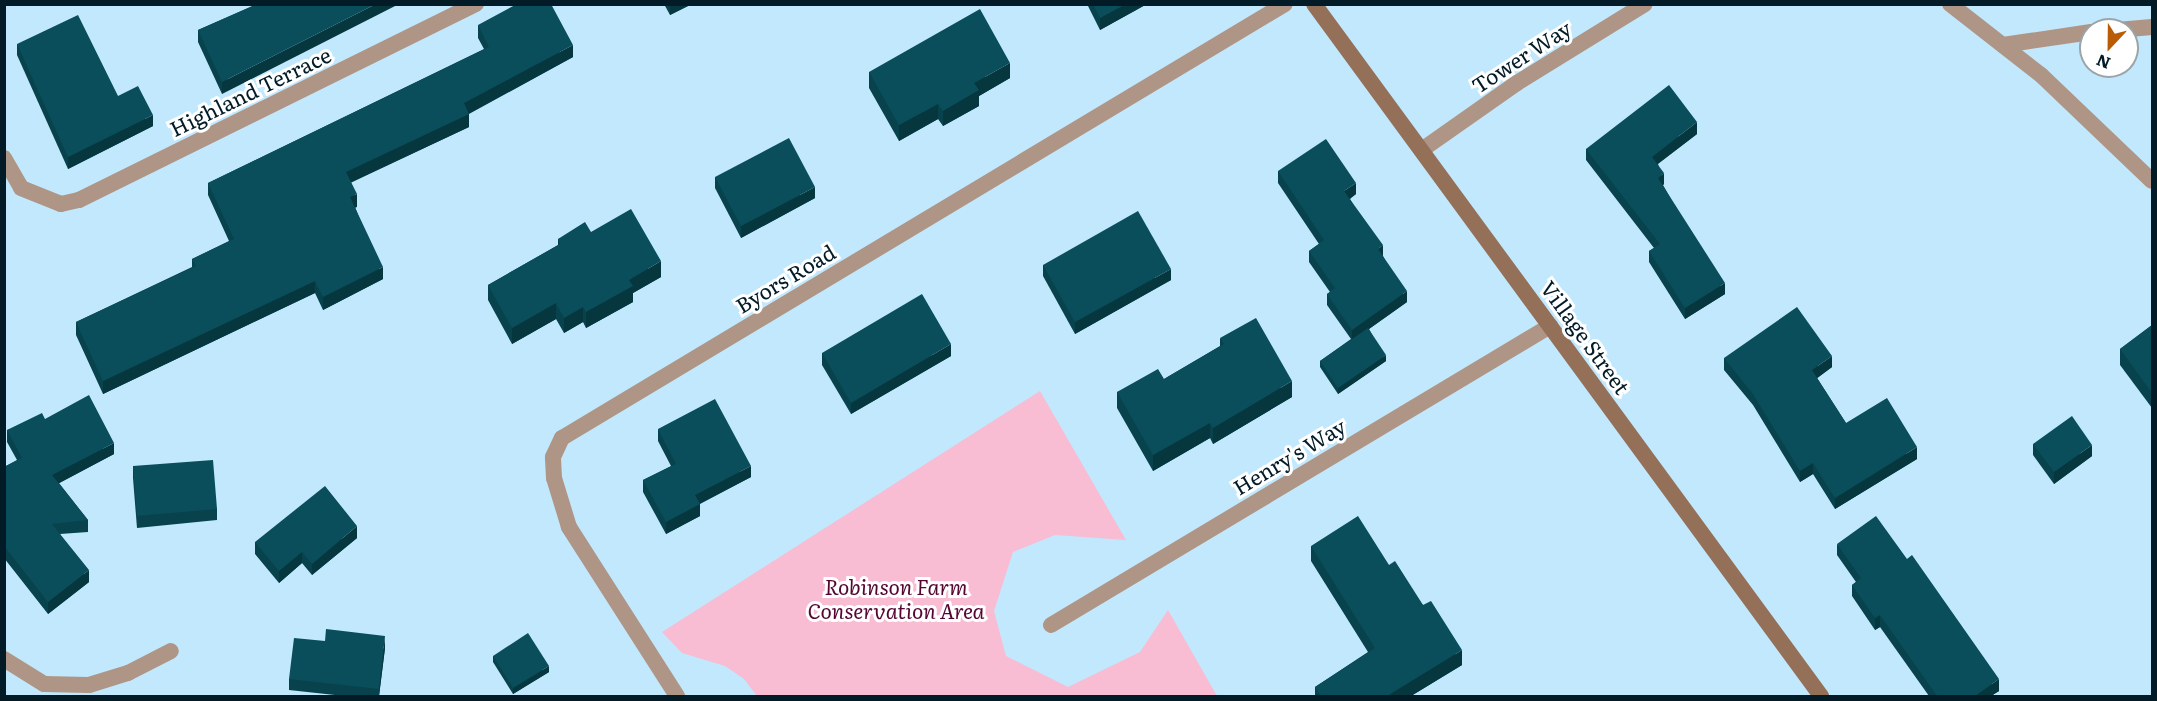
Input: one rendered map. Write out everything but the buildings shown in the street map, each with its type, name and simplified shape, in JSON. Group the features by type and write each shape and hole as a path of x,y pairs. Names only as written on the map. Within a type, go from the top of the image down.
{"main road":[{"name":"Village Street","path":"1314,4 1423,149 1821,696"}],"street":[{"name":"Highland Terrace","path":"4,158 21,189 41,199 61,204 79,201 476,4"},
{"name":"Byors Road","path":"677,696 569,527 554,478 552,457 562,438 1284,4"},
{"name":"Tower Way","path":"1423,149 1517,83 1645,4"},
{"path":"1950,4 2041,75 2152,181"},
{"path":"2003,45 2079,34"},
{"name":"Henry's Way","path":"1051,625 1550,326"},
{"path":"4,659 44,684 89,685 128,673 171,651"}],"green space":[{"name":"Robinson Farm Conservation Area","path":"1040,391 1126,540 1055,535 1013,552 994,611 1006,656 1068,687 1140,652 1168,610 1217,696 757,696 744,679 725,666 682,653 662,632"}]}
